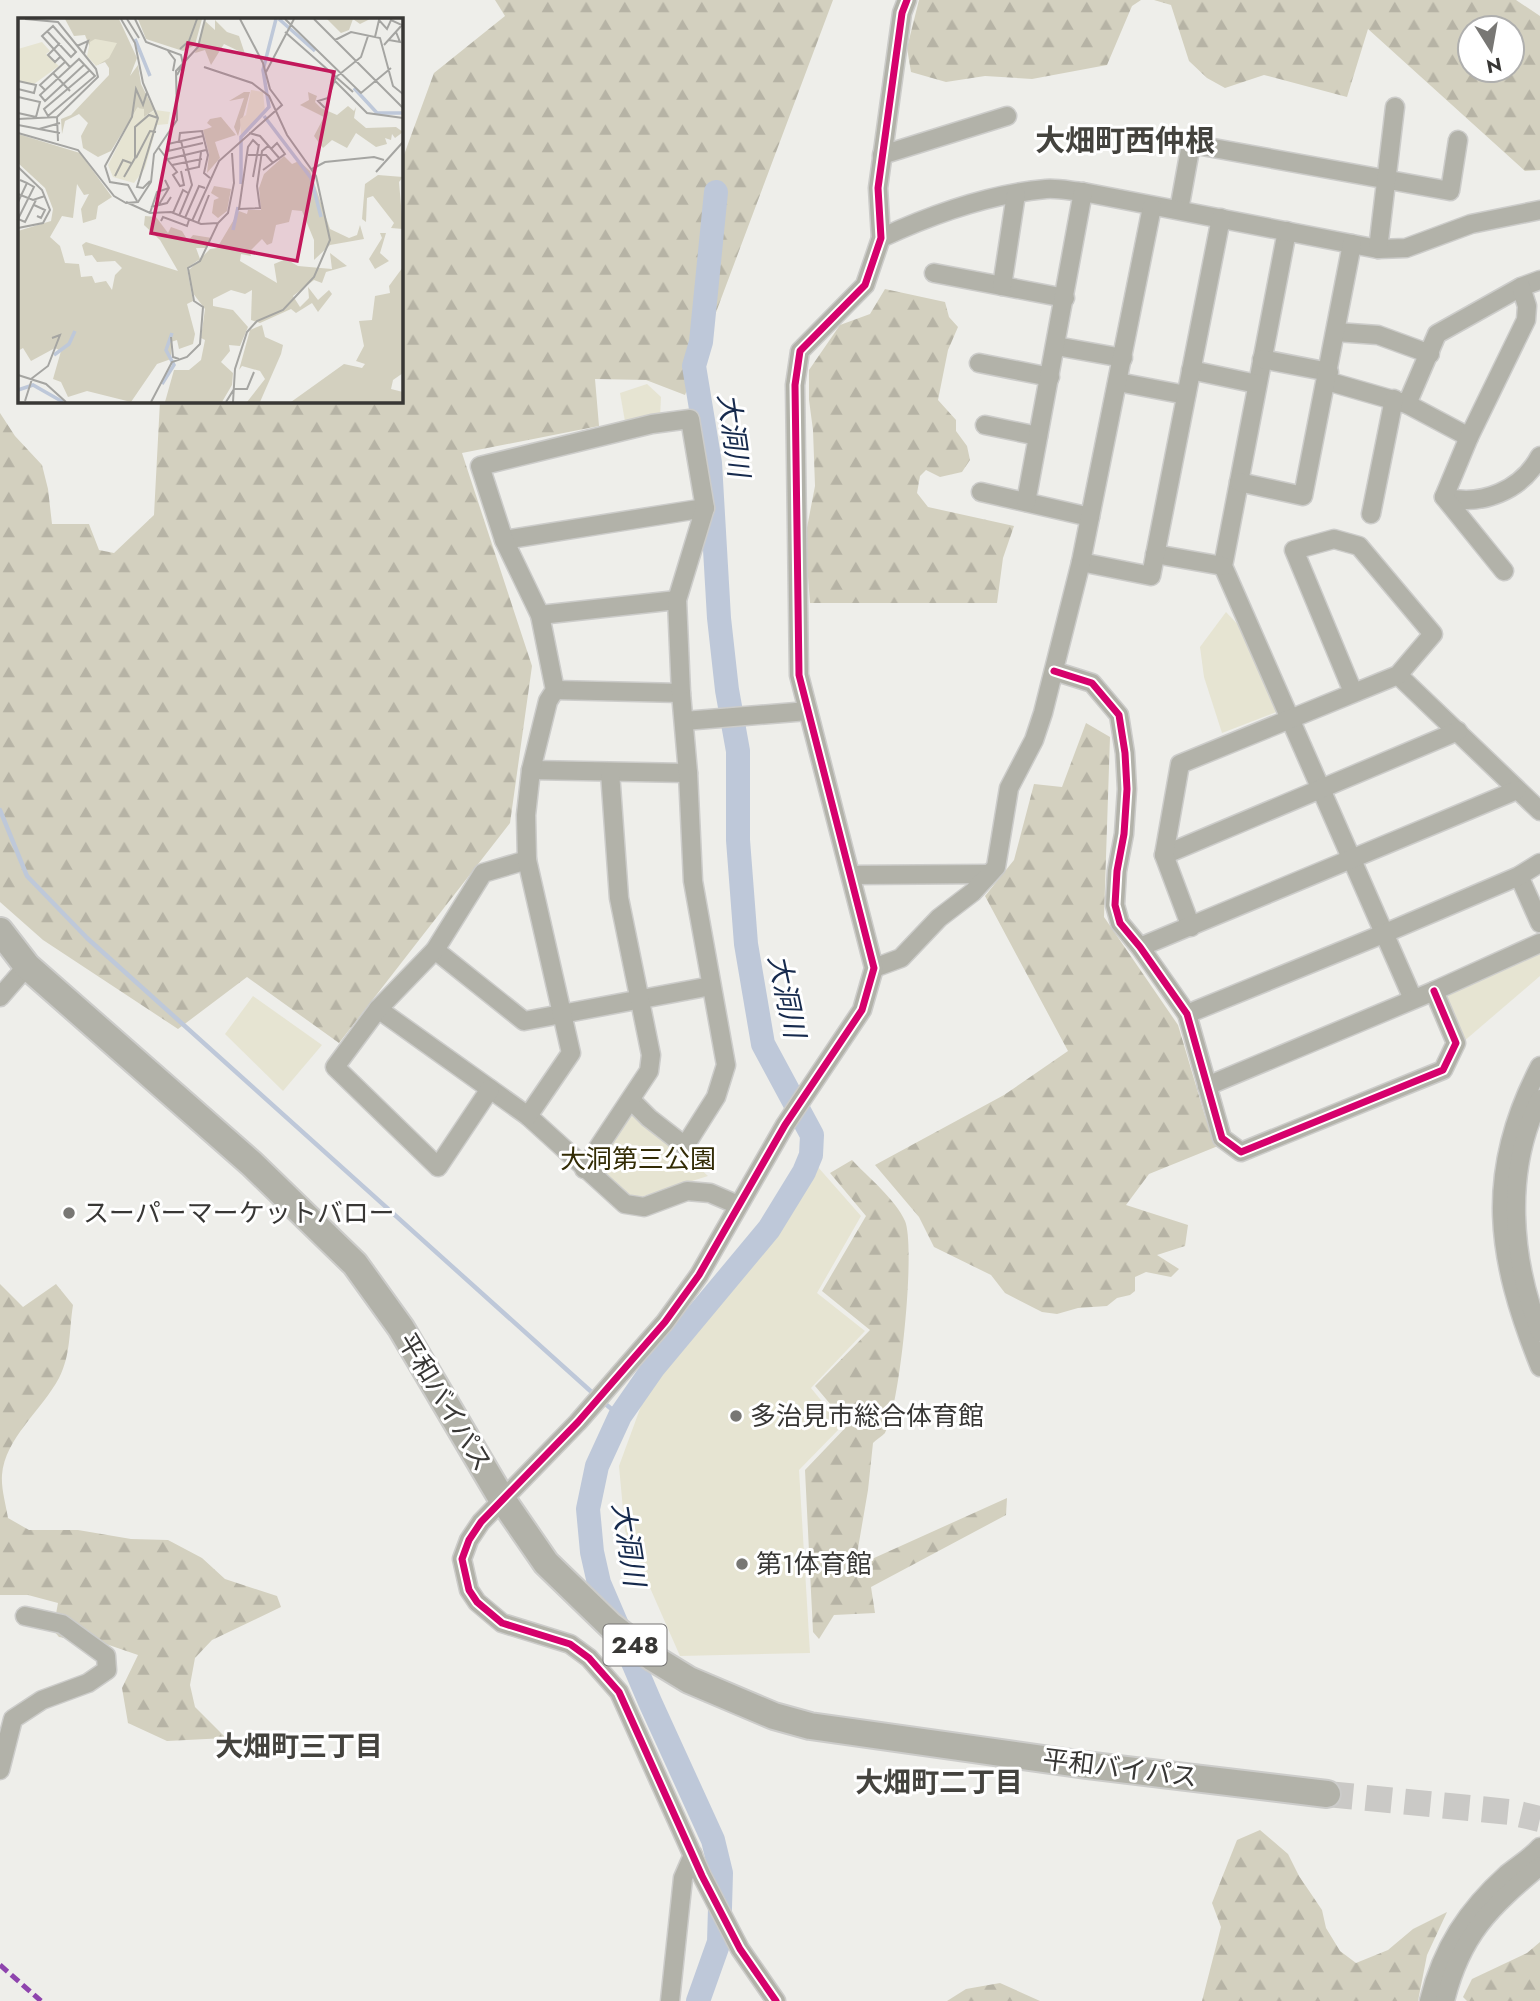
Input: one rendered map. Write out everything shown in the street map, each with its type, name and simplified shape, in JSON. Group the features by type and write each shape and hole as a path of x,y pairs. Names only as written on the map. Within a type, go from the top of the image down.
{"highway":[{"name":"248","path":"0,931 27,966"},
{"name":"平和バイパス","path":"27,966 252,1164 355,1265 401,1328 502,1499 546,1563 610,1625 642,1650 689,1680 774,1716 834,1730 1327,1794"}],"street":[{"path":"776,2001 740,1949 702,1877 619,1692 589,1657 570,1644 502,1623 477,1602 469,1590 462,1559 481,1522 578,1422 665,1322 699,1275 785,1125 862,1010 874,968 799,675 795,385 800,351 865,285 881,238 878,188 901,13 907,0"},
{"path":"1378,249 1395,107"},
{"path":"882,155 1007,116"},
{"path":"1179,211 1191,144 1450,191 1458,139"},
{"path":"881,238 954,208 1048,189 1083,192 1378,249 1406,248 1471,225 1540,210"},
{"path":"1026,502 1083,192"},
{"path":"1002,286 1016,194"},
{"path":"874,968 901,958 939,918 973,892 996,867 1009,788 1034,740 1081,562 1152,206"},
{"path":"1081,562 1151,576 1221,218"},
{"path":"1287,231 1223,566 1413,999"},
{"path":"1239,482 1303,496 1352,244"},
{"path":"934,273 1065,298"},
{"path":"1371,513 1401,402 1430,354 1437,334 1540,279"},
{"path":"1444,497 1469,437 1526,320 1527,306 1521,287"},
{"path":"1336,331 1378,335 1430,354"},
{"path":"1056,346 1123,358"},
{"path":"1262,359 1328,377 1401,402 1469,437"},
{"path":"979,363 1050,377"},
{"path":"1191,370 1257,384"},
{"path":"1118,382 1186,395"},
{"path":"528,1116 571,1053 527,860 526,815 531,770 548,701 555,690 540,615 504,540 480,466 652,424 690,419 705,508 677,600 681,693 693,881 726,1065 716,1097 685,1146 631,1100"},
{"path":"985,425 1038,436"},
{"path":"1444,497 1461,502 1489,497 1513,487 1531,472 1540,456"},
{"path":"981,492 1090,517"},
{"path":"1444,497 1504,571"},
{"path":"504,540 705,508"},
{"path":"1191,926 1164,855 1180,764 1398,674 1433,634 1359,546 1334,539 1294,550 1353,692"},
{"path":"1155,554 1223,566"},
{"path":"540,615 677,600"},
{"path":"1054,671 1092,683 1119,715 1127,789 1115,905 1120,923 1187,1014 1222,1138 1241,1152 1443,1070 1456,1043 1434,990"},
{"path":"1398,674 1540,811"},
{"path":"555,690 681,693"},
{"path":"684,721 808,711"},
{"path":"1164,855 1458,731"},
{"path":"531,770 688,773"},
{"path":"584,1169 649,1071 651,1055 619,898 610,772"},
{"path":"1140,947 1517,790"},
{"path":"490,1089 438,1167 335,1067 378,1009 435,950 483,873 527,860"},
{"path":"1187,1014 1519,876 1540,863"},
{"path":"851,875 989,874"},
{"path":"1519,876 1540,923"},
{"path":"1207,1086 1540,943"},
{"path":"435,950 524,1021 711,986"},
{"path":"0,997 27,966"},
{"path":"378,1009 528,1116 625,1205 644,1207 687,1191 710,1193 738,1205"},
{"path":"1540,1066 1513,1128 1502,1200 1503,1242 1511,1285 1522,1323 1540,1367"},
{"path":"1540,1098 1525,1139 1515,1210 1518,1252 1526,1293 1540,1332"},
{"path":"0,1770 13,1719 42,1700 88,1683 107,1670 106,1656 62,1624 25,1616"},
{"path":"1429,2001 1439,1968 1465,1917 1509,1872 1540,1847"},
{"path":"670,2001 683,1878 693,1855"},
{"path":"1445,2001 1463,1949 1481,1921 1504,1895 1540,1866"}],"green space":[{"path":"495,0 833,0 685,395 646,380 595,379 599,426 462,453 532,666 510,823 339,1043 247,977 178,1029 43,940 0,902 0,413 15,436 42,465 52,524 89,524 99,550 114,553 154,515 160,402 402,402 402,160 434,73 505,16"},
{"path":"919,0 1141,0 1132,6 1107,65 1032,79 985,76 946,82 911,72 907,48"},
{"path":"1154,0 1516,0 1540,16 1540,170 1525,171 1368,29 1347,97 1264,75 1225,88 1207,78 1189,61 1171,5"},
{"path":"885,289 945,302 949,317 958,327 948,350 938,400 956,420 956,431 967,446 970,460 962,472 940,477 926,470 920,476 917,493 928,507 1014,526 1003,558 997,603 810,603 805,538 815,486 809,370 840,325 870,314"},
{"path":"647,384 661,397 660,418 626,427 620,393"},
{"path":"1226,612 1243,630 1279,711 1222,733 1204,677 1200,647"},
{"path":"1086,723 1110,737 1104,917 1178,1025 1205,1116 1218,1146 1149,1174 1126,1205 1188,1225 1185,1246 1157,1255 1179,1269 1171,1277 1146,1272 1135,1277 1135,1291 1117,1298 1107,1306 1078,1308 1057,1314 1042,1312 1005,1293 991,1275 934,1247 919,1217 875,1165 1004,1095 1068,1051 985,896 1014,860 1034,784 1062,787"},
{"path":"1540,949 1540,976 1463,1042 1444,1000 1447,990"},
{"path":"253,996 322,1045 283,1091 225,1034"},
{"name":"大洞第三公園","path":"639,1114 708,1176 634,1199 595,1166 626,1117"},
{"path":"852,1160 901,1213 908,1237 909,1262 905,1327 896,1393 885,1433 873,1443 857,1554 863,1563 1007,1498 1006,1515 871,1587 875,1613 834,1615 819,1639 813,1632 805,1470 848,1425 815,1386 870,1330 822,1291 866,1216 830,1173"},
{"name":"多治見市総合体育館","path":"817,1166 861,1216 817,1293 865,1331 811,1388 842,1426 799,1470 810,1653 680,1656 625,1531 619,1466 641,1406 666,1362 769,1235"},
{"path":"0,1284 23,1307 56,1284 73,1305 68,1351 63,1369 52,1390 17,1436 5,1462 2,1480 8,1518 29,1530 78,1530 131,1539 168,1540 202,1558 225,1579 277,1596 281,1607 212,1640 195,1658 190,1685 195,1707 226,1738 167,1741 128,1723 122,1688 138,1655 103,1643 59,1637 53,1630 58,1603 28,1595 0,1595"},
{"path":"1260,1830 1288,1854 1322,1910 1326,1928 1340,1951 1356,1963 1388,1950 1413,1929 1447,1912 1427,1955 1418,2001 1202,2001 1221,1927 1212,1903 1237,1840"},
{"path":"1540,1942 1540,2001 1467,2001 1463,1997 1472,1979 1527,1953"},
{"path":"1000,1983 1040,2001 947,2001 966,1989"}],"waterway":[{"name":"大洞川","path":"698,2001 719,1942 721,1873 713,1840 599,1583 592,1552 588,1509 597,1466 620,1416 654,1367 769,1229 804,1172 811,1155 812,1135 763,1044 746,944 738,840 738,751 727,690 719,618 710,463 694,366 701,342 716,192"},
{"path":"0,810 27,876 87,938 596,1396"},
{"path":"603,1402 620,1416"}],"tunnel":[{"path":"1327,1794 1510,1812 1540,1819"}],"marked path":[{"path":"0,1965 41,2001"}],"cycle path":[{"path":"776,2001 740,1949 702,1876 619,1692 589,1658 570,1644 502,1623 477,1602 469,1590 462,1559 469,1540 481,1522 578,1422 665,1322 699,1275 785,1125 862,1010 874,968 799,675 795,385 800,351 865,285 881,238 878,188 902,13 907,0"},
{"path":"1054,671 1092,683 1119,715 1127,789 1115,905 1120,923 1187,1014 1222,1138 1241,1152 1443,1070 1456,1043 1434,991"}],"place":[{"name":"スーパーマーケットバロー","path":"69,1213"},
{"name":"多治見市総合体育館","path":"736,1416"},
{"name":"第1体育館","path":"742,1564"}],"district":[{"name":"大畑町西仲根","path":"1125,141"},
{"name":"大畑町三丁目","path":"299,1746"},
{"name":"大畑町二丁目","path":"939,1782"}]}
